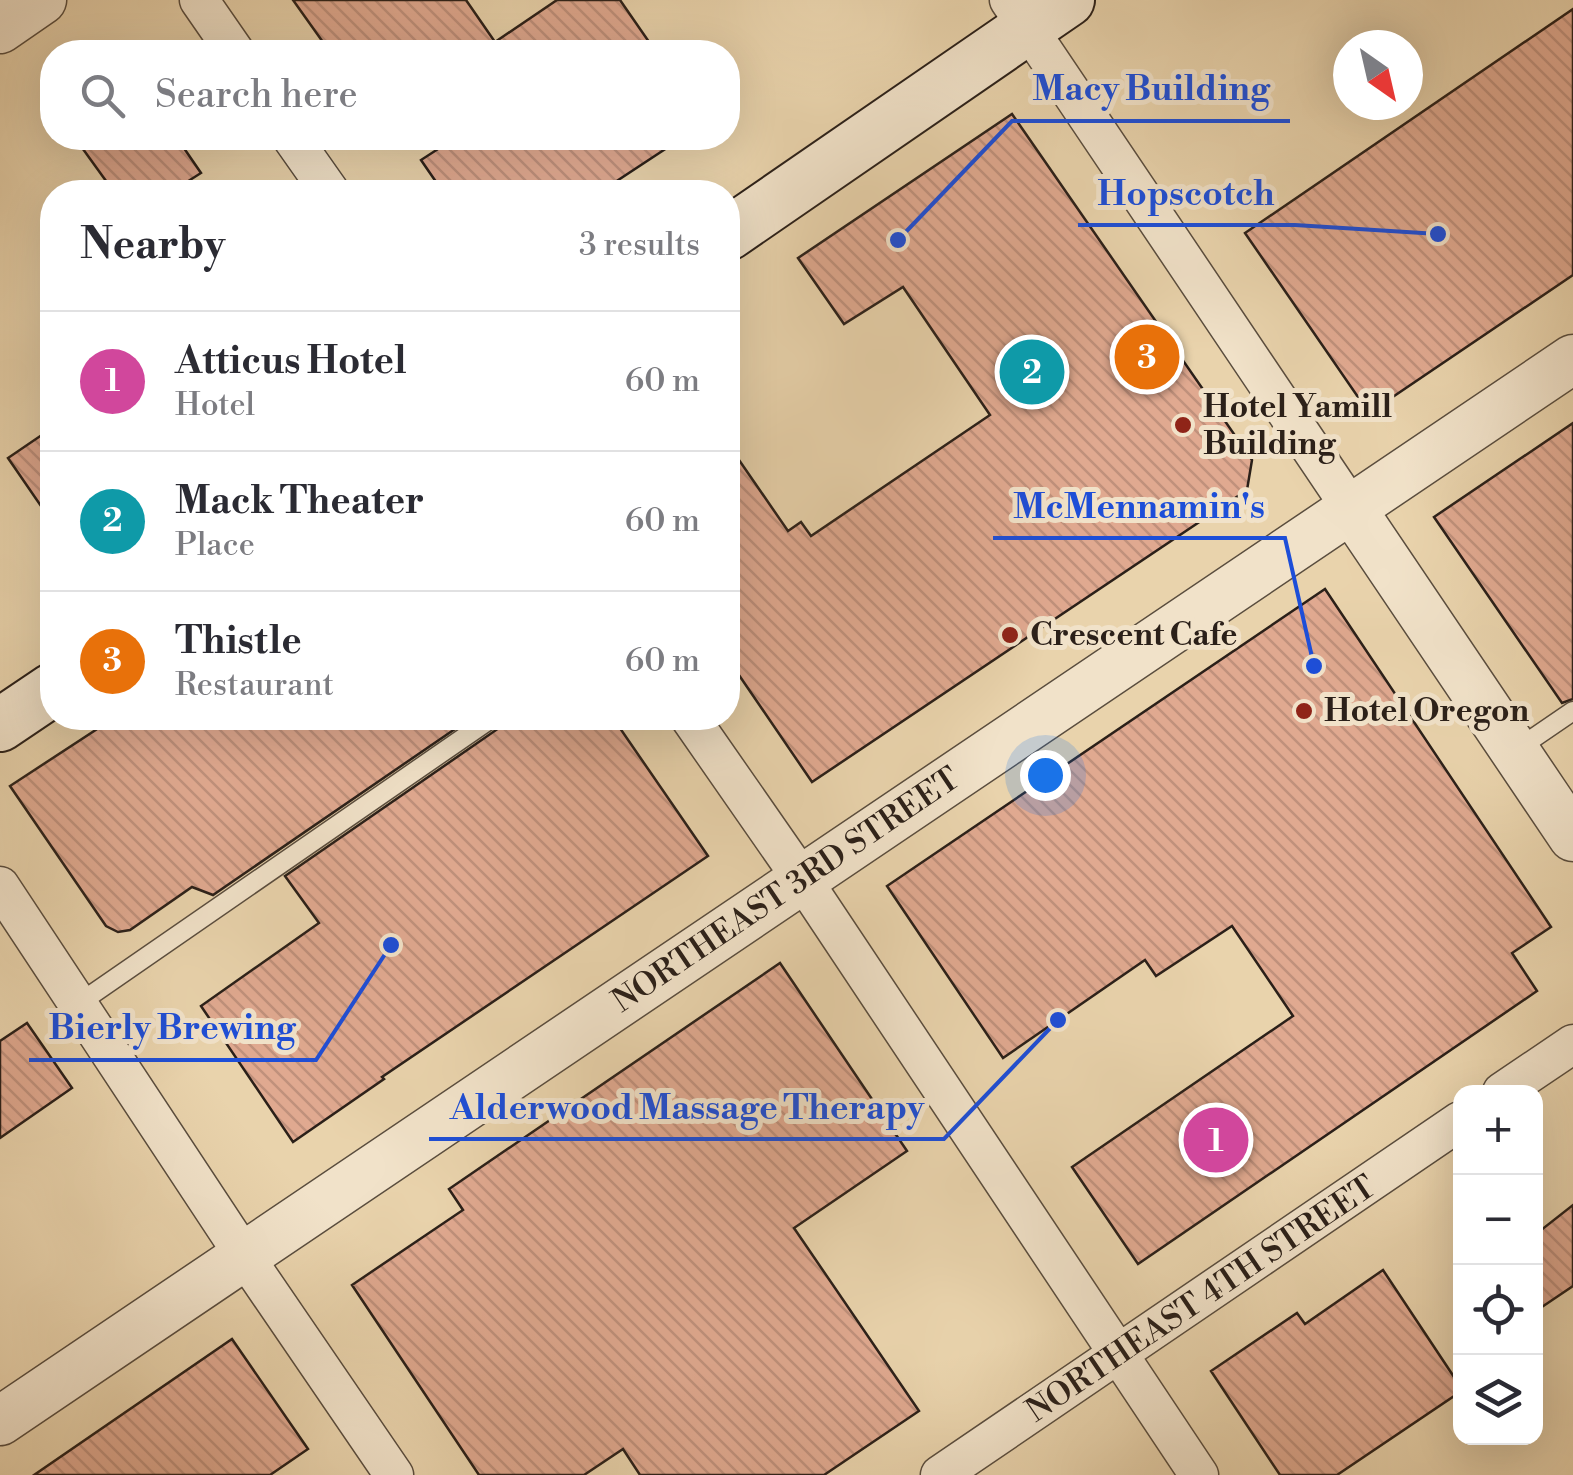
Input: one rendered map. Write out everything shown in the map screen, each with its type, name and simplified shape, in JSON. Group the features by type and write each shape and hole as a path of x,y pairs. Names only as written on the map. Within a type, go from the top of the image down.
{"main road":[{"path":"740,225 1034,9"},
{"path":"0,725 40,698"}],"street":[{"path":"0,29 42,0"},
{"path":"199,0 227,40"},
{"path":"1034,9 1351,508 1573,837"},
{"path":"300,150 322,180"},
{"name":"NORTHEAST 3RD STREET","path":"0,1421 1573,359"},
{"path":"698,730 1199,1475"},
{"path":"0,886 394,1475"},
{"path":"1512,1085 1573,1044"},
{"name":"NORTHEAST 4TH STREET","path":"940,1475 1453,1126"}],"lane":[{"path":"1515,751 1573,711"},
{"path":"78,1004 475,730"}],"building":[{"path":"293,0 466,0 494,40 321,40"},
{"path":"557,0 620,0 648,40 498,40"},
{"path":"1573,9 1573,275 1369,413 1245,233 1410,120 1423,120 1423,111"},
{"path":"1012,114 1252,460 1247,490 812,782 740,677 740,461 788,531 801,522 811,536 990,415 903,287 844,324 798,258"},
{"path":"84,150 185,150 201,173 190,180 105,180"},
{"path":"436,150 664,150 618,180 435,180 421,160"},
{"path":"1573,423 1573,699 1562,703 1434,517"},
{"path":"40,436 40,505 8,458"},
{"path":"1325,589 1551,927 1512,953 1537,991 1138,1264 1072,1167 1293,1016 1232,926 1156,976 1145,960 1003,1058 887,886"},
{"path":"96,730 454,730 213,895 192,887 130,930 118,932 106,926 10,786"},
{"path":"496,730 621,730 708,856 382,1077 293,1142 201,1006 319,923 285,876"},
{"path":"780,963 907,1151 794,1228 919,1411 824,1475 640,1475 623,1449 584,1475 479,1475 352,1285 463,1210 449,1189"},
{"path":"27,1023 72,1088 0,1138 0,1041"},
{"path":"1573,1205 1573,1286 1543,1306 1543,1265 1543,1229"},
{"path":"1383,1270 1453,1375 1453,1397 1337,1475 1280,1475 1211,1371 1297,1313 1305,1324"},
{"path":"232,1339 308,1449 270,1475 34,1475"}],"place":[{"name":"Hopscotch","path":"1438,234"},
{"name":"Macy Building","path":"898,240"},
{"name":"Thistle","path":"1147,357"},
{"name":"Mack Theater","path":"1032,372"},
{"name":"Hotel Yamill Building","path":"1183,425"},
{"name":"Crescent Cafe","path":"1010,635"},
{"name":"McMennamin's","path":"1314,666"},
{"name":"Hotel Oregon","path":"1304,711"},
{"name":"Bierly Brewing","path":"391,945"},
{"name":"Alderwood Massage Therapy","path":"1058,1020"},
{"name":"Atticus Hotel","path":"1216,1140"}]}
